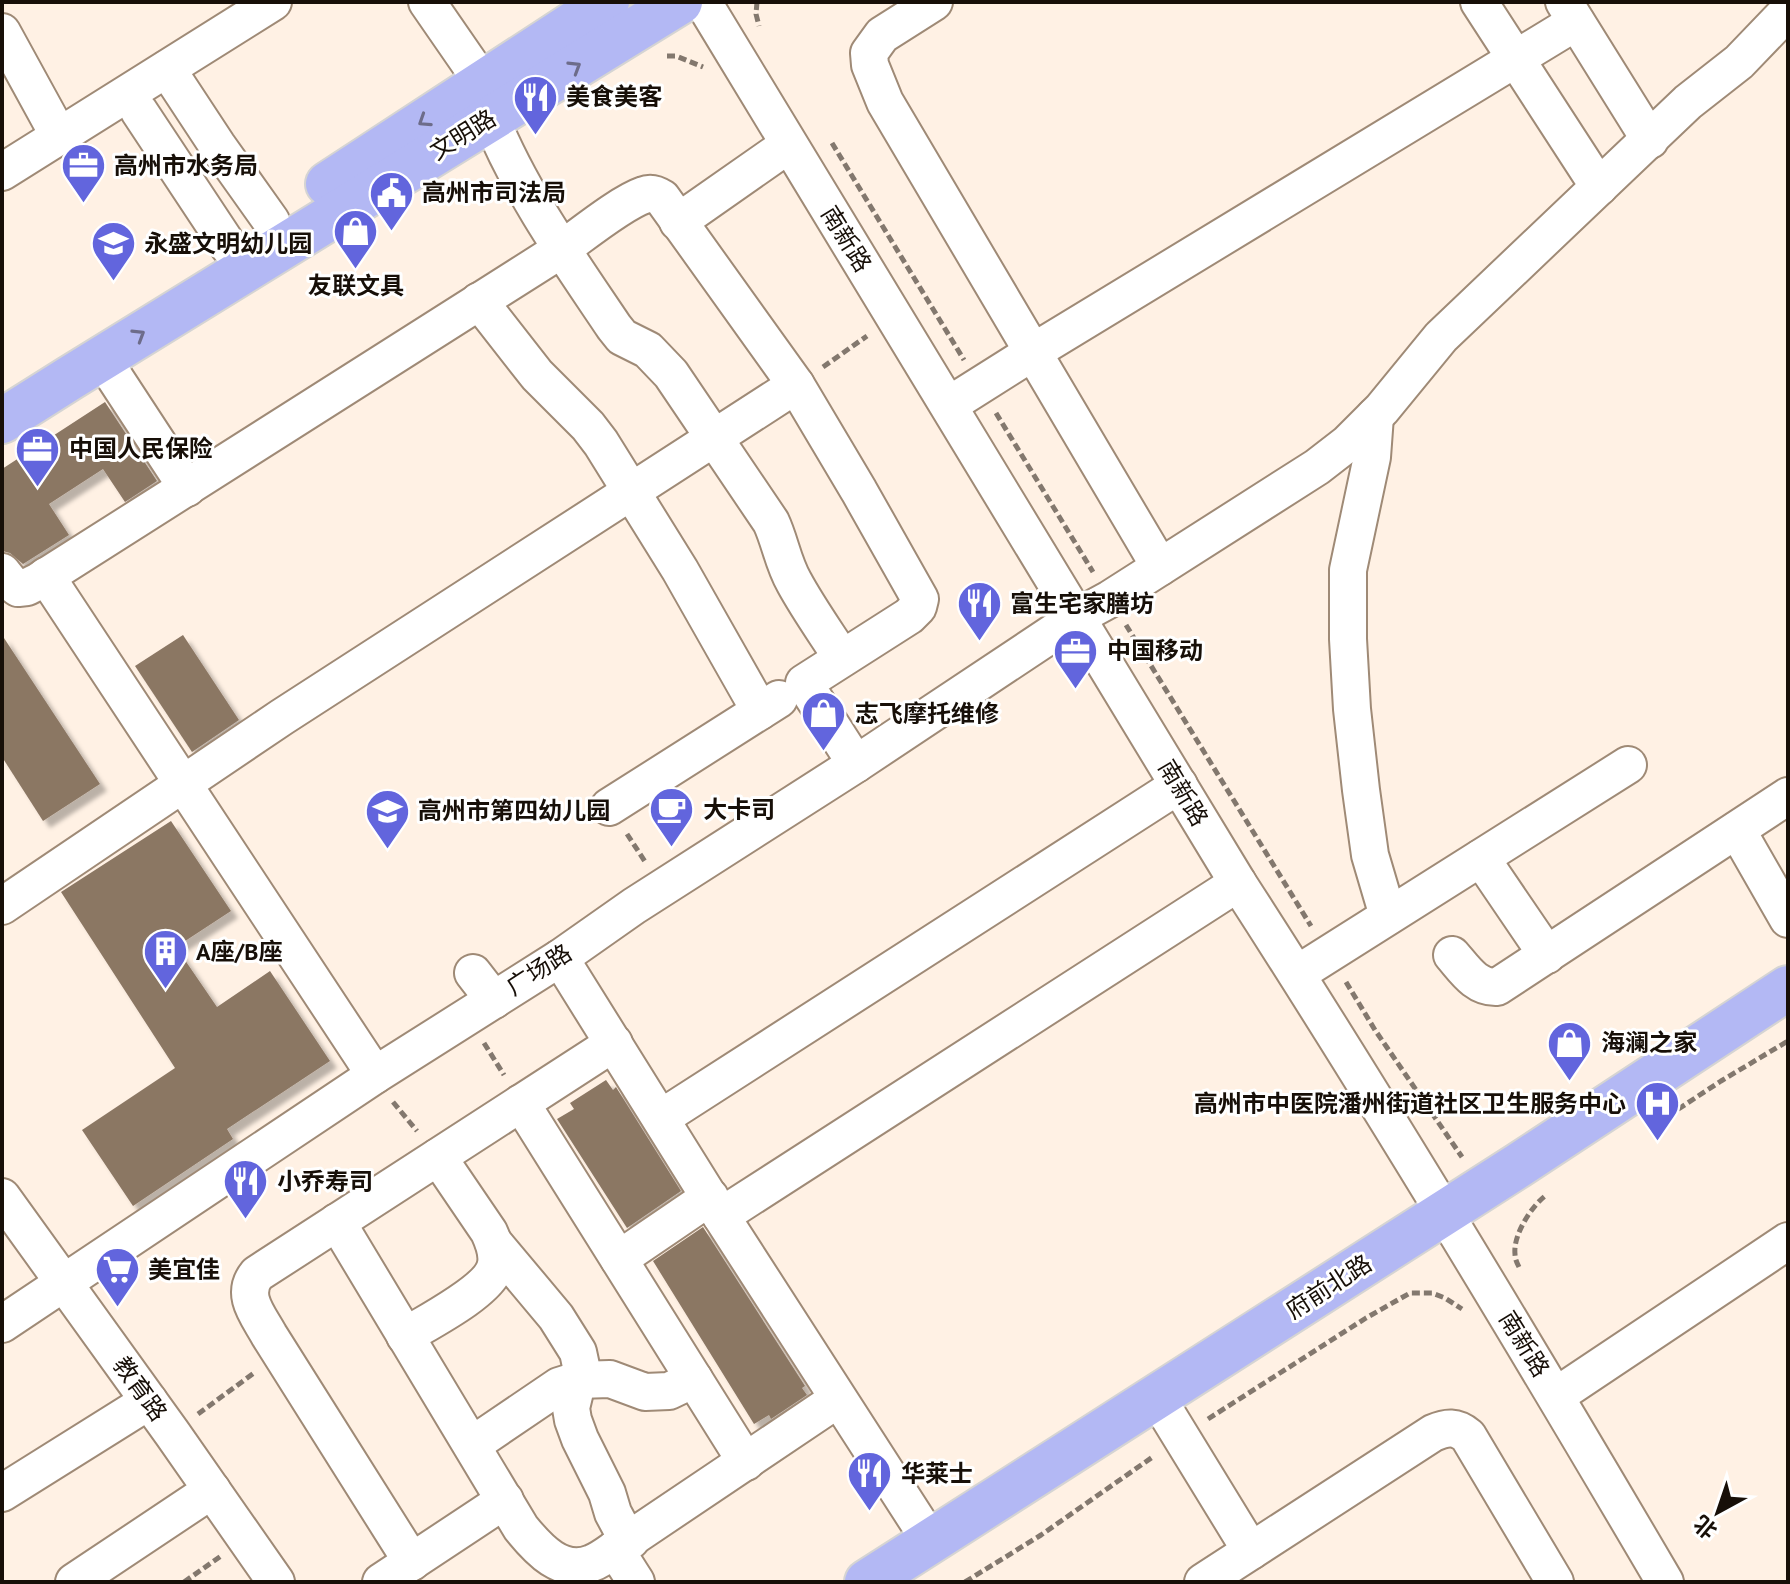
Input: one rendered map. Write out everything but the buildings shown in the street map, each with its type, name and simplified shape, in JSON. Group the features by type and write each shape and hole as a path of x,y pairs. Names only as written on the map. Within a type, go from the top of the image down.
{"main road":[{"name":"文明路","path":"2,421 102,358 487,101 607,2"},
{"name":"文明路","path":"2,385 271,221 487,101 680,2"},
{"name":"府前北路","path":"867,1582 1443,1212 1785,997"}],"street":[{"path":"5,162 59,136 273,2"},
{"path":"427,2 487,101 504,150 562,249 622,337 648,350 671,374 715,438 771,522 794,581 842,658"},
{"name":"南新路","path":"703,2 1238,883 1556,1396 1665,1582"},
{"path":"1479,2 1599,187"},
{"path":"931,3 882,35 869,53 870,65 885,102 1160,567"},
{"name":"广场路","path":"2,1324 375,1075 479,997 560,958 637,891 856,764 1077,617 1317,467 1348,443 1375,416 1441,337 1688,102 1739,62 1788,11"},
{"path":"949,405 1515,59 1570,12 1650,140"},
{"path":"2,32 59,136"},
{"path":"167,69 271,221"},
{"path":"139,111 229,247"},
{"path":"678,222 788,145"},
{"path":"2,572 18,588 27,587 562,249 622,207 644,195 657,195 796,385 920,599 918,607 909,616 609,807"},
{"path":"479,301 537,375 601,443 680,570 760,711"},
{"path":"102,358 187,488"},
{"path":"2,906 296,708 796,385"},
{"path":"1375,416 1372,457 1348,570 1348,639 1352,709 1370,855 1388,916"},
{"path":"46,576 375,1075"},
{"path":"804,683 856,764"},
{"path":"1297,974 1628,765"},
{"path":"661,1118 1179,785"},
{"path":"1452,955 1481,985 1497,987 1788,796"},
{"path":"1737,830 1788,919"},
{"path":"1481,858 1547,955"},
{"path":"619,1259 716,1206 1238,883"},
{"path":"560,958 931,1542"},
{"path":"412,1562 280,1353 251,1301 248,1291 251,1281 257,1274 614,1043"},
{"path":"521,1103 746,1462"},
{"path":"438,1157 494,1243 556,1317 578,1352 581,1366 571,1408 573,1420 620,1526 636,1582"},
{"name":"教育路","path":"2,1197 276,1582"},
{"path":"337,1222 521,1528 554,1561 588,1564 623,1545 838,1399"},
{"path":"1556,1396 1788,1241"},
{"path":"405,1336 480,1288 495,1269 494,1243"},
{"path":"472,1445 559,1386 578,1380 610,1379 645,1392 669,1391 694,1379"},
{"path":"1156,1396 1251,1551"},
{"path":"2,1493 149,1401"},
{"path":"1203,1582 1433,1433 1451,1427 1468,1436 1555,1582"},
{"path":"74,1582 212,1490"},
{"path":"381,1582 505,1500"}],"path":[{"path":"663,55 676,56 709,73"},
{"path":"796,385 895,317"},
{"path":"609,807 637,891"},
{"path":"479,997 521,1103"},
{"path":"1645,1131 1788,1041"},
{"path":"375,1075 438,1157"},
{"path":"1521,1273 1515,1254 1517,1238 1533,1206 1556,1188"},
{"path":"965,1582 1041,1535 1181,1436 1410,1293 1432,1293 1445,1298 1467,1314"},
{"path":"172,1433 280,1353"},
{"path":"184,1582 244,1538"}],"place":[{"name":"美食美客","path":"535,136"},
{"name":"高州市水务局","path":"83,205"},
{"name":"高州市司法局","path":"391,232"},
{"name":"友联文具","path":"356,271"},
{"name":"永盛文明幼儿园","path":"113,283"},
{"name":"中国人民保险","path":"38,488"},
{"name":"富生宅家膳坊","path":"979,643"},
{"name":"中国移动","path":"1076,690"},
{"name":"志飞摩托维修","path":"824,753"},
{"name":"大卡司","path":"672,849"},
{"name":"高州市第四幼儿园","path":"387,850"},
{"name":"A座/B座","path":"165,991"},
{"name":"海澜之家","path":"1570,1082"},
{"name":"高州市中医院潘州街道社区卫生服务中心","path":"1657,1143"},
{"name":"小乔寿司","path":"246,1221"},
{"name":"美宜佳","path":"117,1309"},
{"name":"华莱士","path":"870,1513"}]}
